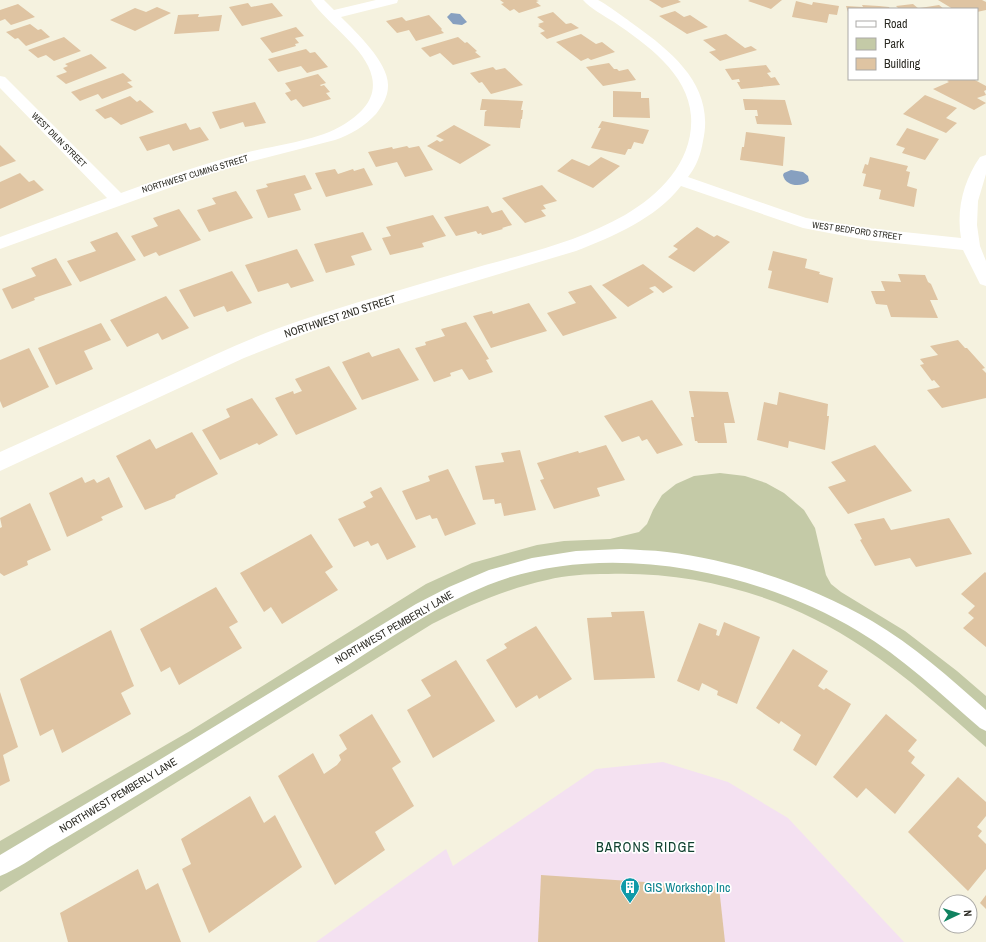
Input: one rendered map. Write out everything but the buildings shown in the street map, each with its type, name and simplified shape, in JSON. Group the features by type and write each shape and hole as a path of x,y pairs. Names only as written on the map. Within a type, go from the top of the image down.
{"street":[{"path":"317,0 331,15 392,0"},
{"name":"NORTHWEST 2ND STREET","path":"0,462 237,353 280,335 386,300 570,247 596,236 638,214 665,195 679,180 689,161 697,140 699,119 694,98 687,82 657,47 589,0"},
{"name":"NORTHWEST CUMING STREET","path":"0,243 118,199 230,162 318,140 340,133 355,125 365,116 376,102 380,94 381,76 372,60 331,15"},
{"name":"WEST DILIN STREET","path":"0,80 118,199"},
{"path":"986,160 982,165 974,183 970,197 969,218 971,245 986,280"},
{"name":"WEST BEDFORD STREET","path":"679,180 803,223 866,234 971,245"}],"lane":[{"name":"NORTHWEST PEMBERLY LANE","path":"0,866 158,772 422,609 455,592 490,577 560,560 589,557 645,556 708,565 759,578 810,597 866,626 927,670 986,722"}],"shaded area":[{"path":"663,762 728,782 788,818 904,942 316,942 446,849 453,866 596,769"}],"green space":[{"path":"720,473 745,476 766,483 784,493 804,510 815,528 826,575 831,584 841,592 905,631 957,671 986,696 986,747 912,683 880,659 835,630 805,614 774,601 709,583 675,577 642,574 608,574 554,578 502,593 460,610 432,624 0,892 0,841 190,731 426,584 472,563 537,545 564,541 610,539 639,532 647,524 662,495 676,484 694,476"}],"water":[{"path":"451,13 460,14 467,22 462,25 453,24 447,17"},
{"path":"791,170 803,172 808,176 809,181 802,185 790,184 784,179 783,175"}],"place":[{"name":"GIS Workshop Inc","path":"630,904"}],"district":[{"name":"BARONS RIDGE","path":"646,847"}]}
